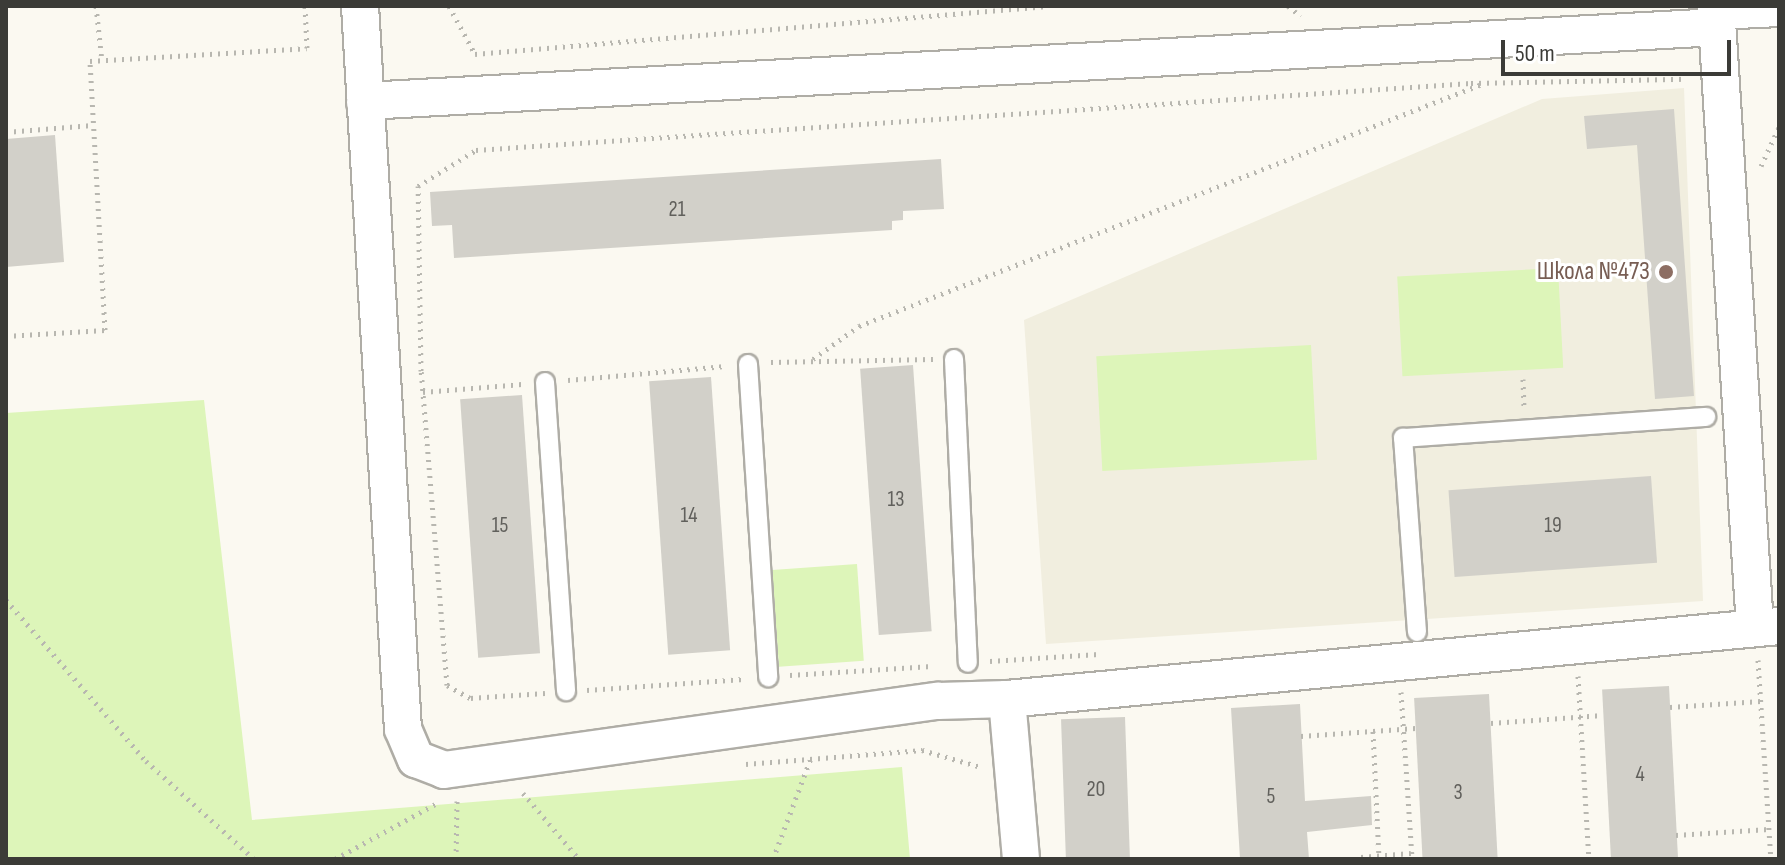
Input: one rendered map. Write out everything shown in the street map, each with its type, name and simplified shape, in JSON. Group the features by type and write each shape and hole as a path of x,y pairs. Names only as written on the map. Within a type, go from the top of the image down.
{"street":[{"path":"360,6 403,729 416,759 444,770 938,701 1007,699 1764,636 1716,15"},
{"path":"365,101 1716,15 1779,8"},
{"path":"1007,699 1021,859"}],"lane":[{"path":"954,359 968,663"},
{"path":"748,364 768,677"},
{"path":"545,382 566,691"},
{"path":"1417,632 1403,438 1706,417"}],"path":[{"path":"96,6 102,61"},
{"path":"6,336 105,330 90,61 307,48 305,6"},
{"path":"449,6 475,54 1048,6"},
{"path":"813,359 859,326 1487,82"},
{"path":"6,132 93,125"},
{"path":"1759,169 1779,127"},
{"path":"423,392 813,359 954,359"},
{"path":"6,600 146,761 254,859"},
{"path":"1764,636 1761,701 1771,859"},
{"path":"1578,667 1589,859"},
{"path":"1361,857 1412,856 1400,679"},
{"path":"1670,707 1761,701"},
{"path":"1491,723 1603,715"},
{"path":"1301,736 1416,728"},
{"path":"1373,731 1379,856"},
{"path":"733,766 922,750 986,768 988,783"},
{"path":"773,859 811,758"},
{"path":"533,785 517,786 579,859"},
{"path":"335,859 457,792 456,859"},
{"path":"1676,835 1769,829"}],"shaded area":[{"path":"1684,88 1703,601 1046,644 1024,320 1542,99"}],"green space":[{"path":"1558,268 1563,368 1402,376 1397,276"},
{"path":"1311,345 1317,460 1102,471 1096,356"},
{"path":"204,400 252,820 902,767 910,859 6,859 6,413"},
{"path":"857,564 864,661 779,667 772,570"}],"building":[{"name":"Школа №473","path":"1674,109 1694,396 1655,399 1637,145 1587,149 1584,116"},
{"path":"55,135 64,262 6,267 6,139"},
{"path":"941,159 944,209 903,211 903,220 892,221 892,230 454,258 452,225 432,226 430,192"},
{"path":"913,365 932,631 879,635 860,369"},
{"path":"711,377 730,650 668,655 649,381"},
{"path":"522,395 540,653 478,658 460,399"},
{"path":"1651,476 1657,563 1455,577 1448,490"},
{"path":"1669,686 1678,859 1611,859 1602,690"},
{"path":"1489,694 1498,859 1423,859 1414,698"},
{"path":"1300,704 1305,801 1371,796 1372,825 1307,832 1309,859 1240,859 1231,708"},
{"path":"1125,717 1130,859 1066,859 1061,719"}],"place":[{"name":"Школа №473","path":"1666,272"}]}
